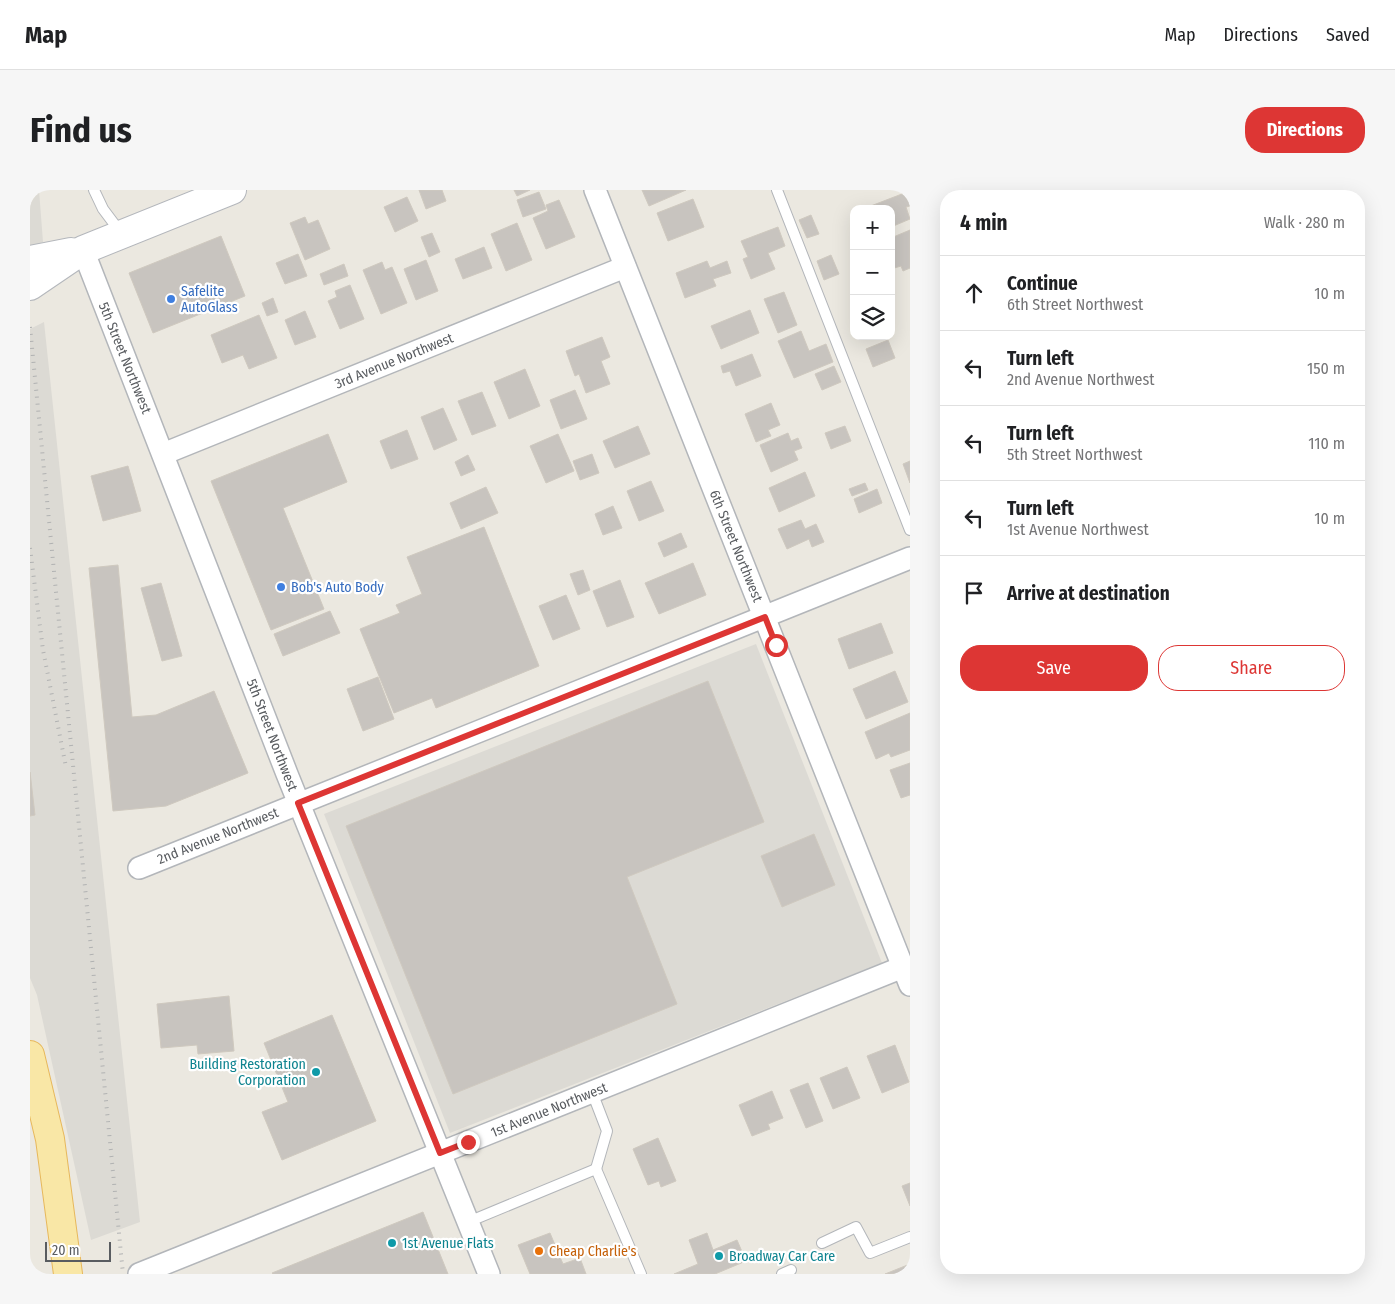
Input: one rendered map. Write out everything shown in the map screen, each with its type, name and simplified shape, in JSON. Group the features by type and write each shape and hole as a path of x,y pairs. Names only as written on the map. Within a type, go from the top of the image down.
{"main road":[{"path":"30,286 83,250 232,190"},
{"path":"30,260 83,250"},
{"path":"30,1055 50,1139 68,1274"}],"street":[{"name":"6th Street Northwest","path":"595,190 906,976"},
{"name":"5th Street Northwest","path":"83,250 298,803 489,1274"},
{"name":"3rd Avenue Northwest","path":"163,454 625,267"},
{"name":"2nd Avenue Northwest","path":"139,868 910,558"},
{"name":"1st Avenue Northwest","path":"139,1274 592,1092 906,976"}],"lane":[{"path":"94,190 103,209 121,234"},
{"path":"777,190 910,530"},
{"path":"592,1092 607,1131 596,1169 641,1274"},
{"path":"468,1222 596,1169"},
{"path":"822,1242 856,1227 870,1253 910,1237"}],"shaded area":[{"path":"30,190 39,190 43,242 30,247"},
{"path":"44,322 140,1222 91,1240 37,995 30,978 30,329"},
{"path":"756,644 882,963 450,1133 324,814"}],"building":[{"path":"419,190 442,190 446,201 426,209"},
{"path":"514,190 530,190 517,196"},
{"path":"642,190 686,190 649,206"},
{"path":"539,192 546,209 523,217 517,200"},
{"path":"907,192 910,206 906,207 910,219 895,225 895,205 873,205"},
{"path":"407,197 418,221 395,232 384,207"},
{"path":"693,199 704,227 668,241 657,213"},
{"path":"559,200 575,237 546,249 533,218 548,211 546,205"},
{"path":"811,215 819,234 807,238 799,220"},
{"path":"305,217 308,224 318,220 330,249 305,260 290,223"},
{"path":"517,223 532,260 506,271 491,234"},
{"path":"778,227 785,246 768,253 775,269 751,279 743,259 748,257 741,241"},
{"path":"910,230 910,268 903,271 901,266 895,268 895,236"},
{"path":"432,233 440,252 429,257 421,237"},
{"path":"221,236 245,296 153,333 129,273"},
{"path":"484,247 492,268 463,279 455,259"},
{"path":"298,254 307,276 285,284 276,263"},
{"path":"831,255 839,274 824,280 817,261"},
{"path":"426,260 438,291 416,300 404,269"},
{"path":"707,261 710,268 727,261 731,273 713,279 716,286 685,298 676,273"},
{"path":"382,262 385,270 392,267 407,303 381,314 363,270"},
{"path":"344,264 348,276 324,285 320,274"},
{"path":"350,285 364,319 340,329 328,301 337,297 335,291"},
{"path":"784,292 797,325 778,333 764,299"},
{"path":"273,298 278,312 267,316 262,303"},
{"path":"750,310 759,333 721,349 711,326"},
{"path":"305,311 316,337 295,345 285,320"},
{"path":"259,315 277,358 249,369 243,355 222,363 211,335"},
{"path":"801,331 809,351 826,344 833,362 794,378 778,341"},
{"path":"602,337 610,357 601,361 610,384 586,393 579,374 575,376 566,351"},
{"path":"888,340 895,358 873,367 866,349"},
{"path":"752,354 761,376 736,386 730,371 723,373 721,366"},
{"path":"834,366 841,382 822,390 815,374"},
{"path":"525,369 540,406 509,419 494,382"},
{"path":"575,390 587,419 561,429 550,400"},
{"path":"482,392 496,426 472,435 458,401"},
{"path":"771,403 780,425 768,430 771,436 756,442 745,414"},
{"path":"443,408 457,440 434,450 421,417"},
{"path":"638,426 650,454 615,468 603,441"},
{"path":"845,426 851,441 831,449 825,433"},
{"path":"407,430 418,459 391,469 380,441"},
{"path":"788,433 791,441 798,438 802,448 794,451 798,460 771,472 760,445"},
{"path":"328,434 347,482 283,508 324,609 271,630 211,481"},
{"path":"558,434 574,471 546,483 530,446"},
{"path":"592,454 599,473 580,480 573,461"},
{"path":"468,455 475,470 461,476 455,462"},
{"path":"910,461 910,483 903,464"},
{"path":"128,466 141,511 103,521 91,476"},
{"path":"805,472 815,496 779,512 769,488"},
{"path":"651,481 664,511 639,521 627,491"},
{"path":"865,483 868,490 852,496 849,489"},
{"path":"486,487 498,513 461,529 450,503"},
{"path":"877,489 882,503 859,513 854,499"},
{"path":"613,506 622,528 603,535 595,514"},
{"path":"801,520 805,529 816,524 824,542 812,547 809,539 787,549 778,529"},
{"path":"484,527 539,666 436,708 432,698 394,713 360,629 400,613 396,605 422,594 407,557"},
{"path":"681,533 687,547 664,557 658,543"},
{"path":"693,563 706,595 659,614 645,583"},
{"path":"118,565 132,717 156,715 214,691 248,773 166,806 113,811 89,568"},
{"path":"583,570 590,590 578,595 570,574"},
{"path":"620,580 634,617 607,627 593,591"},
{"path":"161,583 182,656 162,661 141,588"},
{"path":"566,595 580,629 553,640 539,606"},
{"path":"330,611 340,633 283,656 274,634"},
{"path":"881,623 893,653 849,669 838,639"},
{"path":"895,671 908,702 866,719 853,689"},
{"path":"378,677 394,719 363,731 347,689"},
{"path":"708,681 764,822 627,877 677,1004 453,1094 346,826"},
{"path":"910,713 910,750 891,757 889,753 876,759 865,732"},
{"path":"910,763 910,795 901,798 890,770"},
{"path":"30,772 35,815 30,816"},
{"path":"814,834 835,885 782,907 761,856"},
{"path":"229,996 234,1051 198,1054 197,1045 161,1048 157,1004"},
{"name":"Building Restoration Corporation","path":"332,1015 376,1121 282,1160 262,1112 288,1102 264,1043"},
{"path":"895,1045 909,1082 882,1093 867,1056"},
{"path":"847,1067 860,1098 833,1109 820,1078"},
{"path":"808,1083 823,1121 806,1128 790,1090"},
{"path":"772,1091 783,1118 768,1124 770,1129 752,1136 739,1105"},
{"path":"658,1138 676,1181 661,1187 659,1181 648,1185 633,1149"},
{"path":"910,1183 910,1206 902,1186"},
{"name":"1st Avenue Flats","path":"423,1212 448,1274 272,1273"},
{"name":"Cheap Charlie's","path":"550,1233 563,1264 580,1258 586,1274 530,1274 518,1245"},
{"name":"Broadway Car Care","path":"707,1233 713,1250 737,1240 746,1261 715,1274 674,1274 698,1264 689,1240"},
{"path":"910,1264 910,1274 885,1274"}],"railway":[{"path":"30,327 123,1274"},
{"path":"30,548 43,650 66,767"}],"place":[{"name":"Safelite AutoGlass","path":"171,299"},
{"name":"Bob's Auto Body","path":"281,587"},
{"name":"Building Restoration Corporation","path":"316,1072"},
{"name":"1st Avenue Flats","path":"392,1243"},
{"name":"Cheap Charlie's","path":"539,1251"},
{"name":"Broadway Car Care","path":"719,1256"}],"route":[{"path":"468,1142 440,1153 298,803 765,617 776,645"}]}
